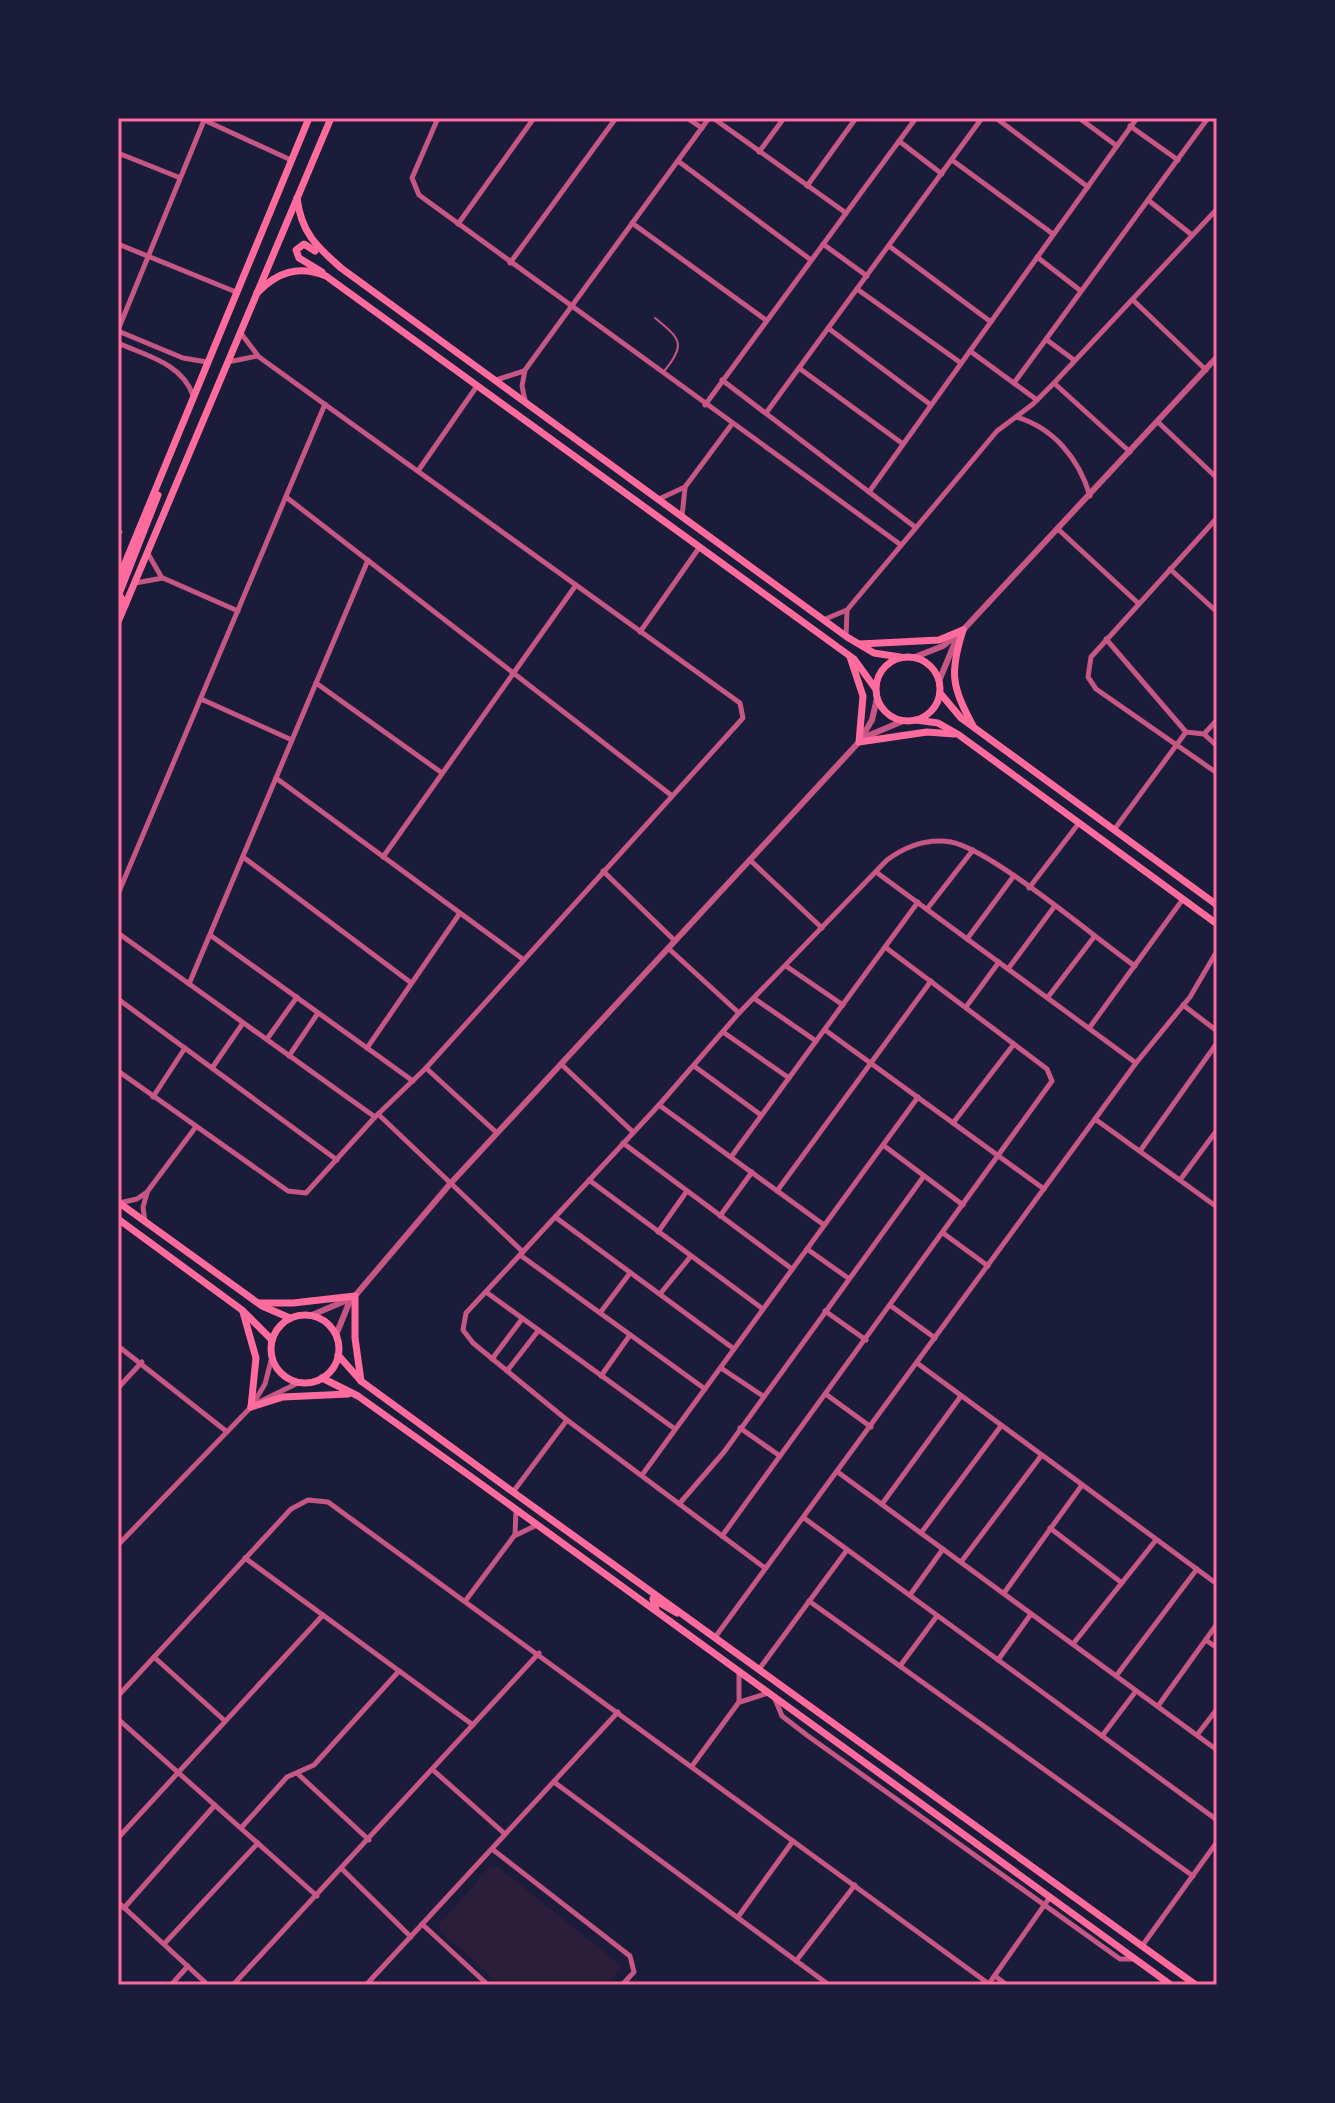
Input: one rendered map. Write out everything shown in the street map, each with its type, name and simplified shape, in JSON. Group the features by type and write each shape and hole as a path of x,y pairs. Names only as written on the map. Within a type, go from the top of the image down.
{"main road":[{"path":"118,580 309,118"},
{"path":"118,622 331,118"},
{"path":"297,198 300,217 309,238 341,268"},
{"path":"1217,905 950,708 940,693 939,681 931,666 915,657 881,656 847,637 341,268 307,245 299,246 299,258 849,655 863,667 877,698 889,715 903,721 938,723 959,735 1217,924"},
{"path":"257,293 269,281 288,272 309,271 326,276"},
{"path":"125,605 119,596 155,504 161,477"},
{"path":"857,643 931,641 963,630"},
{"path":"963,630 954,660 953,681 973,727"},
{"path":"849,655 863,696 859,742 935,731 959,735"},
{"path":"875,688 881,670 900,657"},
{"path":"916,720 930,712 940,693"},
{"path":"118,1202 257,1303 290,1318"},
{"path":"118,1219 242,1310 272,1340"},
{"path":"257,1303 293,1303 355,1296 355,1338 361,1381"},
{"path":"242,1310 256,1358 251,1407 295,1396 332,1393 358,1396"},
{"path":"1171,1985 1047,1901 772,1695 358,1396 322,1378 300,1382 282,1374 272,1357 272,1340 279,1327 290,1318 312,1315 326,1322 336,1335 338,1355 361,1381 1196,1985"},
{"path":"322,1378 338,1355"},
{"path":"658,1613 653,1599 687,1615"},
{"path":"808,1736 814,1726"}],"street":[{"path":"438,118 412,183 419,195 901,545"},
{"path":"458,224 534,118"},
{"path":"510,263 616,118"},
{"path":"687,118 702,128"},
{"path":"525,401 522,386 525,370 711,118 846,213"},
{"path":"759,152 784,118"},
{"path":"807,186 856,118"},
{"path":"705,405 916,118"},
{"path":"766,413 982,118"},
{"path":"996,118 1088,187"},
{"path":"1079,118 1117,146"},
{"path":"869,492 1137,118"},
{"path":"1014,383 1208,118"},
{"path":"207,362 177,356 118,330 178,177 204,119 291,160"},
{"path":"1130,126 1178,160"},
{"path":"899,141 942,174"},
{"path":"118,153 178,177"},
{"path":"952,160 1053,234"},
{"path":"678,161 811,260"},
{"path":"1148,200 1192,235"},
{"path":"823,620 847,610 989,439 1054,383 1217,209"},
{"path":"632,223 766,320"},
{"path":"118,244 236,292"},
{"path":"823,244 867,276"},
{"path":"889,246 991,322"},
{"path":"1037,257 1081,291"},
{"path":"857,289 961,363"},
{"path":"1133,300 1206,370"},
{"path":"828,328 931,405"},
{"path":"118,1071 195,1128 295,1195 311,1190 740,723 744,713 740,703 259,357 240,332"},
{"path":"1047,340 1074,360"},
{"path":"118,343 172,366 185,379 193,395"},
{"path":"970,351 1037,400"},
{"path":"172,366 177,356"},
{"path":"227,362 259,357"},
{"path":"915,657 943,646 963,630 1159,423 1217,357"},
{"path":"799,368 903,444"},
{"path":"496,380 525,370"},
{"path":"722,380 915,527"},
{"path":"1054,383 1130,452"},
{"path":"418,471 477,386"},
{"path":"118,894 120,883 325,404"},
{"path":"1015,416 1040,427 1062,445 1079,469 1090,496"},
{"path":"1159,423 1217,478"},
{"path":"659,499 685,487 732,424"},
{"path":"682,516 685,487"},
{"path":"286,497 671,795"},
{"path":"1217,518 1138,603 1088,663 1088,677 1096,689 1217,773"},
{"path":"1059,530 1138,603"},
{"path":"640,632 699,548"},
{"path":"147,552 163,578"},
{"path":"189,984 368,560"},
{"path":"1170,569 1217,612"},
{"path":"134,583 163,578 238,611"},
{"path":"383,857 576,585"},
{"path":"847,610 847,637"},
{"path":"939,681 948,654 963,630"},
{"path":"1106,639 1186,732 1204,734 1217,746"},
{"path":"316,683 443,773"},
{"path":"336,1335 355,1296 450,1184 859,742 872,720 877,698"},
{"path":"201,699 292,740"},
{"path":"1204,734 1217,720"},
{"path":"859,742 881,728 903,721"},
{"path":"1114,830 1186,732"},
{"path":"276,778 524,960"},
{"path":"1029,888 1079,823"},
{"path":"765,1568 567,1420 492,1359 469,1339 463,1324 466,1313 659,1105 739,1013 896,853 917,844 940,841 973,850 1135,966"},
{"path":"927,909 973,850"},
{"path":"243,857 410,982"},
{"path":"750,860 822,928"},
{"path":"603,871 675,941"},
{"path":"876,871 1136,1063"},
{"path":"967,939 1013,877"},
{"path":"1090,1027 1183,899"},
{"path":"731,1157 918,902"},
{"path":"1008,969 1054,907"},
{"path":"367,1048 460,913"},
{"path":"118,933 377,1115 521,1254 705,1389"},
{"path":"210,935 413,1081"},
{"path":"1048,997 1094,937"},
{"path":"722,1536 1052,1081 1047,1069 885,947"},
{"path":"668,948 739,1013"},
{"path":"716,1636 839,1473 1136,1063 1183,1005 1217,951"},
{"path":"966,1007 999,962"},
{"path":"786,966 843,1005"},
{"path":"777,1191 931,981"},
{"path":"267,1039 297,997"},
{"path":"118,999 337,1160"},
{"path":"755,999 816,1041"},
{"path":"1183,1005 1217,1031"},
{"path":"289,1056 318,1013"},
{"path":"212,1068 243,1022"},
{"path":"825,1029 1044,1189"},
{"path":"723,1032 789,1078"},
{"path":"1140,1151 1217,1043"},
{"path":"953,1123 1014,1044"},
{"path":"153,1097 185,1048"},
{"path":"561,1064 633,1132"},
{"path":"694,1066 761,1115"},
{"path":"426,1068 497,1133"},
{"path":"642,1475 918,1097"},
{"path":"659,1105 824,1225"},
{"path":"1095,1119 1217,1207"},
{"path":"118,1202 137,1199 147,1192 195,1128"},
{"path":"1180,1180 1217,1130"},
{"path":"623,1143 792,1269"},
{"path":"883,1145 963,1205"},
{"path":"720,1216 752,1172"},
{"path":"680,1503 740,1428 924,1176"},
{"path":"589,1180 763,1309"},
{"path":"658,1232 687,1191"},
{"path":"145,1222 143,1207 147,1192"},
{"path":"555,1217 734,1349"},
{"path":"943,1233 988,1266"},
{"path":"807,1249 848,1278"},
{"path":"660,1294 691,1256"},
{"path":"600,1313 630,1273"},
{"path":"486,1292 675,1429"},
{"path":"312,1315 355,1296"},
{"path":"891,1306 935,1338"},
{"path":"825,1311 866,1340"},
{"path":"492,1359 522,1319"},
{"path":"507,1371 538,1330"},
{"path":"601,1376 630,1335"},
{"path":"118,1346 226,1431"},
{"path":"118,1545 251,1407 265,1384 272,1357"},
{"path":"118,1388 142,1362"},
{"path":"917,1363 1217,1584"},
{"path":"721,1367 763,1396"},
{"path":"251,1407 300,1382"},
{"path":"827,1395 871,1427"},
{"path":"882,1504 961,1396"},
{"path":"513,1492 567,1420"},
{"path":"921,1533 1001,1426"},
{"path":"740,1428 780,1456"},
{"path":"961,1562 1041,1456"},
{"path":"839,1473 1217,1750"},
{"path":"1004,1593 1082,1485"},
{"path":"118,1696 296,1505 322,1500 339,1508 466,1600 989,1984 1047,1901 808,1736 782,1716 772,1695 739,1702"},
{"path":"514,1536 516,1510"},
{"path":"804,1518 1217,1820"},
{"path":"466,1600 514,1536 537,1525"},
{"path":"1050,1528 1122,1583"},
{"path":"1073,1644 1156,1540"},
{"path":"910,1595 943,1549"},
{"path":"760,1668 847,1550"},
{"path":"245,1558 473,1725"},
{"path":"1116,1676 1197,1569"},
{"path":"809,1601 1193,1876"},
{"path":"998,1660 1031,1614"},
{"path":"118,1838 323,1615"},
{"path":"900,1666 937,1616"},
{"path":"1158,1706 1217,1624"},
{"path":"1206,1640 1217,1648"},
{"path":"233,1985 539,1653"},
{"path":"154,1657 225,1721"},
{"path":"241,1828 285,1780 314,1765 399,1671"},
{"path":"692,1766 739,1702 739,1671"},
{"path":"1102,1736 1136,1691"},
{"path":"1197,1735 1217,1709"},
{"path":"366,1985 618,1712"},
{"path":"118,1719 317,1896"},
{"path":"433,1770 505,1834"},
{"path":"298,1774 369,1840"},
{"path":"554,1782 829,1985"},
{"path":"124,1908 215,1805"},
{"path":"738,1917 793,1841"},
{"path":"1142,1946 1217,1842"},
{"path":"164,1944 258,1843"},
{"path":"492,1849 630,1956 634,1972 622,1985"},
{"path":"342,1869 411,1937"},
{"path":"796,1961 855,1885"},
{"path":"118,1902 208,1985"},
{"path":"422,1924 488,1985"},
{"path":"171,1985 188,1966"},
{"path":"995,1976 1007,1985"}],"lane":[{"path":"655,318 674,334 679,345 676,356 662,373"}],"shaded area":[{"path":"491,1866 498,1867 623,1967 605,1985 501,1985 440,1931 439,1924"}]}
